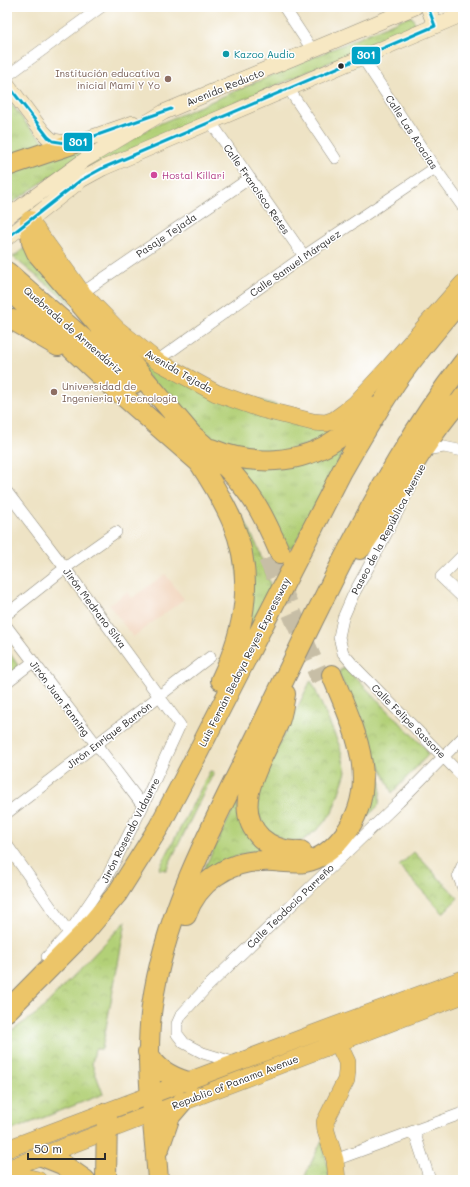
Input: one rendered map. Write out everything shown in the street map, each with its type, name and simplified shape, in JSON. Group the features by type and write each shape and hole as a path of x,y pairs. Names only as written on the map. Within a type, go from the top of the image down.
{"highway":[{"path":"7,166 72,144"},
{"path":"30,221 32,242 37,253 199,448 235,528 241,551 245,585 244,607 239,636 229,663 117,894"},
{"path":"9,283 8,299 19,313 57,345 104,379"},
{"name":"Quebrada de Armendáriz","path":"9,283 123,374 199,448"},
{"name":"Quebrada de Armendáriz","path":"9,283 104,379 199,448"},
{"name":"Luis Fernán Bedoya Reyes Expressway","path":"7,1011 84,934 117,894 159,826 342,471 370,422 397,381 463,298"},
{"path":"7,319 13,320 57,345"},
{"path":"158,1180 148,1052 152,1006 161,960 172,920 187,880 287,671 362,521 394,464 433,403 463,363"},
{"path":"199,448 250,460 273,461 304,456 338,439 352,427 397,381"},
{"path":"328,590 434,447 440,423 459,400"},
{"path":"199,448 220,460 246,490 264,519 274,556"},
{"path":"152,1006 172,958 189,906 203,886 222,872 244,863 263,861 298,862 317,858 334,846 344,835 352,822 360,801 362,789 362,762 356,735 327,678 338,722 348,753 351,776 349,796 343,815 326,838 311,848 300,851 287,851 268,844 258,835 252,824 247,809 249,792 254,774 278,723 283,706 287,671"},
{"path":"148,1052 151,1058 163,1071 171,1076 188,1082"},
{"path":"156,1158 165,1127 170,1116 182,1102"},
{"path":"106,1122 106,1180"},
{"path":"42,1156 62,1164 85,1180"}],"main road":[{"name":"Avenida Reducto","path":"7,217 86,159 164,112 313,51 415,7"},
{"path":"428,7 435,26"},
{"path":"10,236 94,172 210,121 463,14"},
{"path":"7,84 48,138 53,141 72,144 164,112"},
{"name":"Avenida Tejada","path":"30,221 82,293 117,329 157,361 216,393 261,409 313,422 326,423 334,420 355,404 463,283"},
{"name":"Republic of Panama Avenue","path":"7,1150 106,1122 152,1104 188,1082 463,979"},
{"name":"Republic of Panama Avenue","path":"152,1104 182,1102 463,995"},
{"path":"318,1033 337,1042 347,1062 346,1080 326,1122 326,1131 335,1160 337,1180"},
{"name":"Republic of Panama Avenue","path":"7,1169 42,1156 106,1122"},
{"path":"7,1173 38,1180"}],"street":[{"path":"7,76 100,7"},
{"path":"284,7 313,51"},
{"name":"Calle Las Acacias","path":"362,57 435,168 463,207"},
{"path":"288,88 335,158"},
{"name":"Calle Francisco Retes","path":"210,121 304,256"},
{"name":"Calle Samuel Márquez","path":"157,361 304,256 435,168"},
{"name":"Pasaje Tejada","path":"82,293 250,178"},
{"name":"Paseo de la República Avenue","path":"354,666 343,653 339,637 343,618 353,595 459,400"},
{"path":"434,447 463,451"},
{"name":"Jirón Medrano Silva","path":"7,492 65,568 180,725"},
{"path":"7,614 65,568 116,532"},
{"path":"463,555 441,577 463,598"},
{"name":"Jirón Juan Fanning","path":"7,628 143,806"},
{"name":"Jirón Enrique Barrón","path":"7,813 210,657"},
{"path":"7,682 33,662"},
{"name":"Calle Felipe Sassone","path":"354,666 463,776"},
{"name":"Jirón Rosendo Vidaurre","path":"7,1002 69,933 107,877 143,806 180,725"},
{"name":"Calle Teodocio Parreño","path":"236,1064 203,1053 184,1043 177,1034 177,1024 181,1015 463,737"},
{"path":"7,845 69,933"},
{"path":"463,864 458,875 463,888"},
{"path":"335,1160 463,1113"},
{"path":"414,1131 430,1180"}],"shaded area":[{"path":"165,574 184,599 133,637 109,605 127,592 132,598"}],"green space":[{"path":"407,17 412,17 415,23 411,27 88,169 86,166 152,127"},
{"path":"7,98 28,126 46,143 7,157"},
{"path":"104,139 99,144 7,206 7,181 9,171"},
{"path":"26,247 78,310 13,257"},
{"path":"118,345 162,370 342,425 324,440 270,455 210,443"},
{"path":"352,436 293,547 285,548 221,457 244,462"},
{"path":"221,487 244,519 258,548 271,587 264,607 240,649 247,620"},
{"path":"7,649 18,667 7,677"},
{"path":"346,668 425,748 428,755 392,793 339,674 340,670"},
{"path":"311,680 340,747 346,772 332,813 319,828 302,841 285,841 266,829 254,806 263,777"},
{"path":"368,762 381,783 379,805 353,831"},
{"path":"210,771 214,772 166,870 159,869"},
{"path":"237,802 241,819 269,851 249,852 233,858 200,877"},
{"path":"414,852 458,898 443,913 399,866"},
{"path":"126,921 102,1049 95,1049 92,1064 103,1094 7,1132 7,1034 39,1012"},
{"path":"322,1140 329,1180 303,1180"}],"tunnel":[{"path":"268,558 321,680"}],"transit line":[{"name":"301","path":"7,238 81,180 103,168 435,26 428,7"},
{"name":"301","path":"7,84 48,137 53,141 72,144 171,109"}],"place":[{"name":"Kazoo Audio","path":"226,54"},
{"name":"Institución educativa inicial Mami Y Yo","path":"168,79"},
{"name":"Hostal Killari","path":"154,175"},
{"name":"Universidad de Ingenieria y Tecnologia","path":"54,392"}]}
